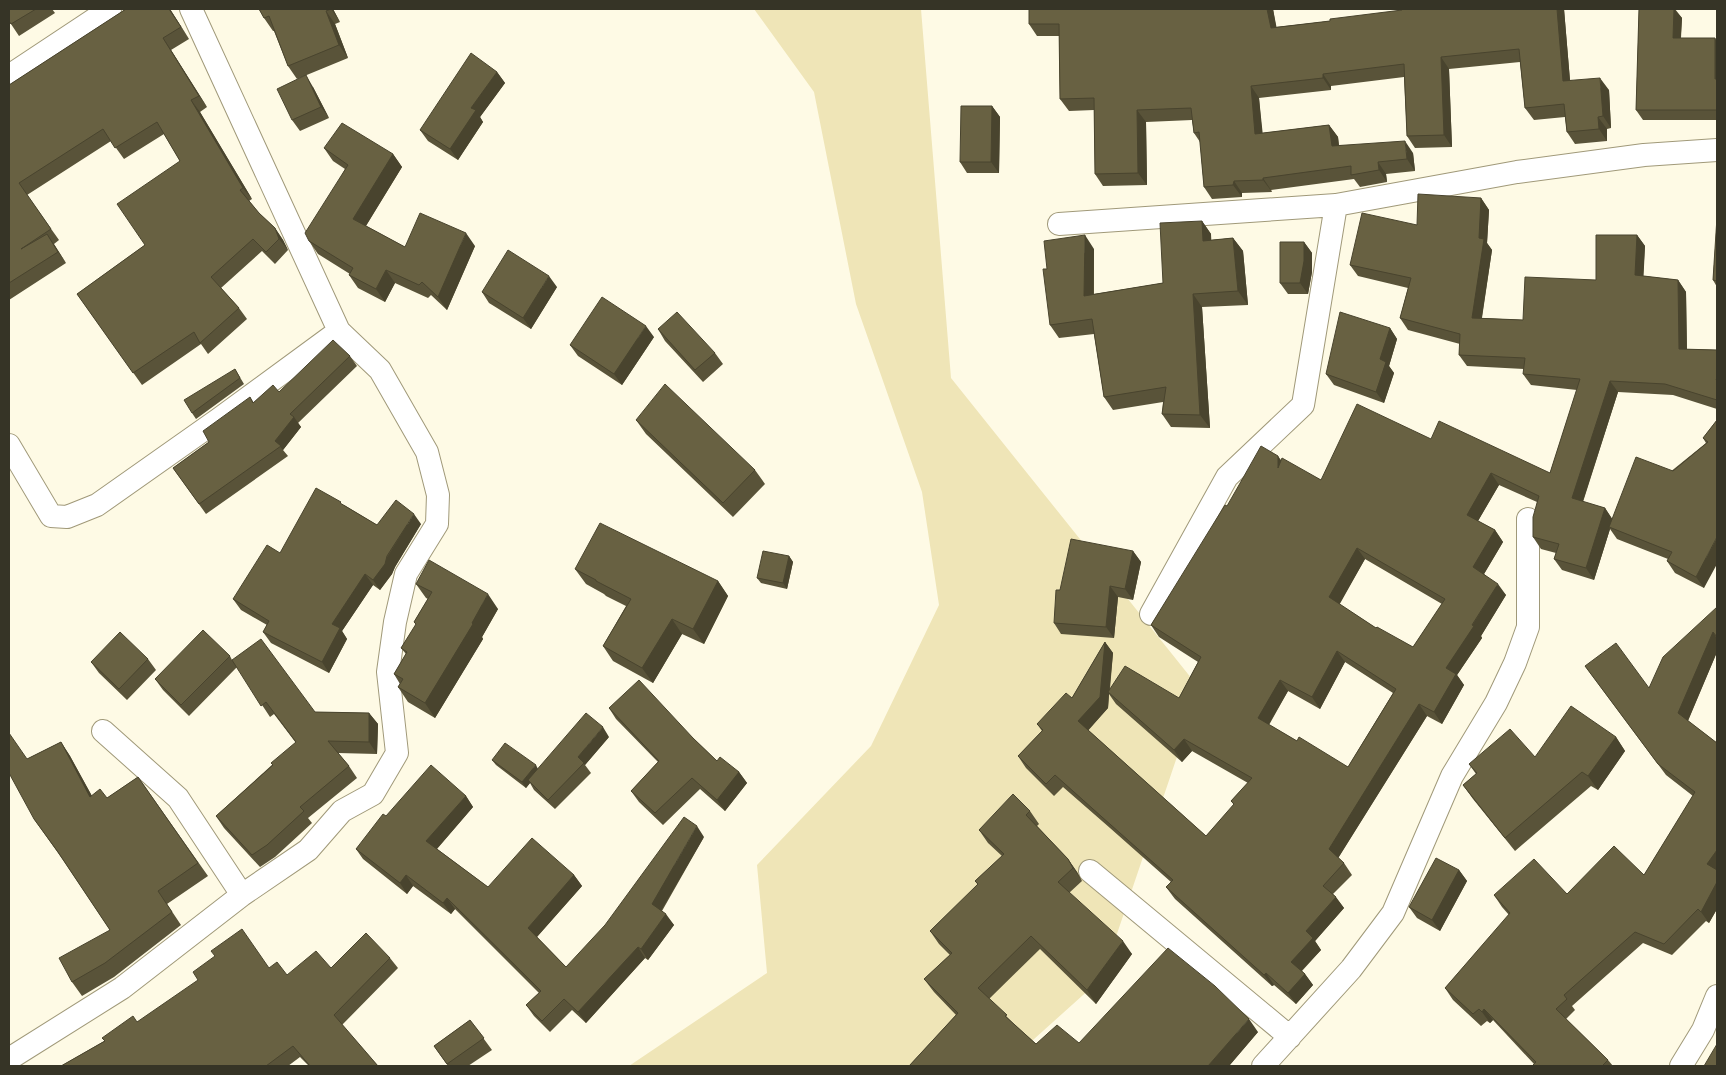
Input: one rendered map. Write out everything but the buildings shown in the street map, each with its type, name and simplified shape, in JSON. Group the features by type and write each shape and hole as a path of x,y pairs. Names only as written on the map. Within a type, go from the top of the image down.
{"street":[{"path":"9,76 110,9"},
{"path":"9,1058 122,988 242,895 308,850 342,811 373,794 397,753 388,672 395,622 406,574 437,524 438,495 427,452 380,370 339,331 191,9"},
{"path":"1059,224 1336,205 1517,172 1644,155 1717,150"},
{"path":"1151,614 1227,476 1303,405 1336,205"},
{"path":"9,445 52,516 67,517 97,505 220,419 339,331"},
{"path":"1263,1066 1351,969 1393,913 1452,776 1496,703 1528,627 1528,519"},
{"path":"103,730 178,798 242,895"},
{"path":"1090,871 1290,1037"},
{"path":"1681,1066 1703,1030 1717,996"}],"shaded area":[{"path":"754,9 921,9 951,378 1200,689 1102,978 1004,1066 629,1066 767,973 757,865 871,746 939,605 922,492 856,304 814,92"}]}
